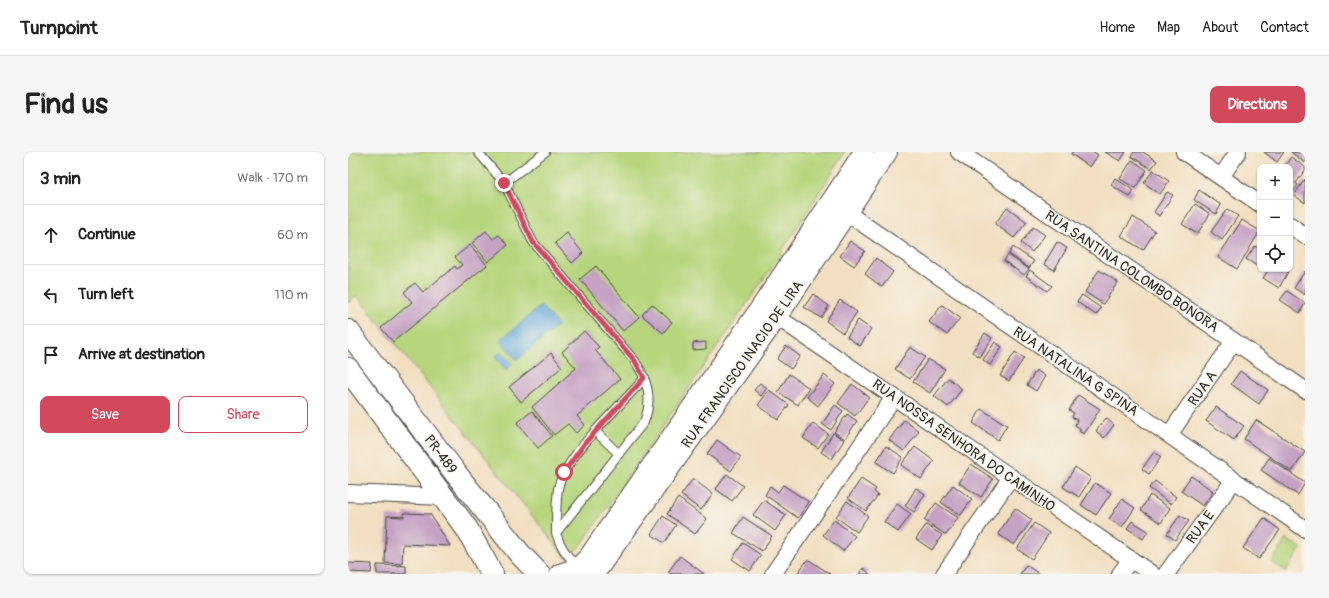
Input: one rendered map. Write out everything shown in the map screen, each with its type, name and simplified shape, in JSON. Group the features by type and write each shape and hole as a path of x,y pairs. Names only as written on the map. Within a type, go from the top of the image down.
{"main road":[{"name":"PR-489","path":"348,331 457,475 520,554 539,574"},
{"name":"PR-489","path":"348,369 468,529 492,574"}],"street":[{"path":"839,208 864,152"},
{"name":"RUA FRANCISCO INACIO DE LIRA","path":"577,572 770,311 839,208 888,152"},
{"name":"RUA SANTINA COLOMBO BONORA","path":"959,152 1234,341 1304,387"},
{"path":"1184,152 1257,202"},
{"path":"1221,177 1238,152"},
{"name":"RUA NATALINA G SPINA","path":"839,208 1305,529"},
{"path":"1293,227 1305,236"},
{"name":"RUA NOSSA SENHORA DO CAMINHO","path":"770,311 1152,574"},
{"name":"RUA A","path":"1169,435 1234,341"},
{"path":"773,574 894,397"},
{"path":"944,574 1011,477"},
{"name":"RUA E","path":"1166,574 1234,480"},
{"path":"348,493 444,497"},
{"path":"1120,574 1131,560"}],"lane":[{"path":"478,152 504,183 533,242 635,361 649,389 648,411 644,422 556,533"},
{"path":"504,183 545,152"},
{"path":"577,572 559,542 556,533 558,487 564,472 595,431 644,378"},
{"path":"595,431 619,454"}],"green space":[{"path":"348,152 845,152 770,270 581,545 566,558 357,296 348,303"},
{"path":"1286,539 1301,548 1286,571 1272,562"}],"water":[{"path":"541,306 558,325 517,360 500,340"},
{"path":"501,352 512,364 506,370 495,357"}],"building":[{"path":"1072,152 1094,152 1098,155 1090,167 1071,154"},
{"path":"1105,152 1126,152 1120,161"},
{"path":"1134,152 1143,152 1157,161 1151,169 1131,156"},
{"path":"1264,152 1284,152 1277,162"},
{"path":"1291,152 1305,153 1305,163"},
{"path":"1291,157 1305,167 1305,170 1296,183 1298,185 1293,192 1293,164 1286,164"},
{"path":"1132,160 1147,170 1135,188 1120,179"},
{"path":"1153,170 1169,181 1160,194 1144,183"},
{"path":"1115,178 1134,191 1130,197 1111,185"},
{"path":"1305,179 1305,203 1294,195"},
{"path":"1199,190 1221,205 1216,214 1194,200"},
{"path":"1167,192 1173,195 1159,216 1154,212"},
{"path":"1195,204 1210,214 1197,234 1182,224"},
{"path":"1007,207 1027,222 1014,238 995,224"},
{"path":"1227,209 1238,216 1222,240 1211,232"},
{"path":"1133,217 1155,231 1143,250 1121,236"},
{"path":"1242,220 1257,229 1257,236 1237,269 1218,257"},
{"path":"1033,227 1045,235 1032,252 1021,243"},
{"path":"486,231 493,239 499,235 508,245 488,262 472,243"},
{"path":"567,233 583,253 572,263 555,243"},
{"path":"850,241 865,251 854,266 840,256"},
{"path":"1057,242 1067,248 1054,270 1044,264"},
{"path":"470,245 487,265 393,342 381,328 412,302 404,292 415,283 423,292 455,266 457,269 462,265 455,257"},
{"path":"1255,246 1257,248 1257,266 1246,259"},
{"path":"1013,247 1034,261 1029,268 1009,254"},
{"path":"1008,255 1029,269 1024,275 1004,261"},
{"path":"876,258 893,272 882,287 865,274"},
{"path":"596,266 639,317 623,331 580,279"},
{"path":"1030,270 1052,286 1047,291 1026,276"},
{"path":"1099,270 1118,282 1103,304 1085,292"},
{"path":"1305,271 1305,295 1294,288"},
{"path":"1267,272 1288,272 1279,288 1263,278"},
{"path":"1287,291 1305,303 1300,313 1280,300"},
{"path":"813,294 829,306 821,318 804,307"},
{"path":"1082,295 1101,308 1096,315 1077,302"},
{"path":"840,300 857,312 843,333 826,321"},
{"path":"652,304 672,322 663,333 642,315"},
{"path":"942,305 960,318 947,335 929,322"},
{"path":"858,320 871,329 860,346 847,337"},
{"path":"584,331 599,347 595,350 620,379 577,416 585,425 576,433 568,424 554,435 532,407 576,368 562,352"},
{"path":"985,333 992,338 980,357 972,352"},
{"path":"706,342 706,349 693,350 693,343"},
{"path":"995,342 1002,347 990,365 983,360"},
{"path":"786,346 800,356 791,369 777,359"},
{"path":"910,347 925,357 910,379 895,369"},
{"path":"1015,352 1024,358 1009,381 1000,376"},
{"path":"551,353 562,367 521,402 509,387"},
{"path":"928,359 945,369 930,393 913,382"},
{"path":"1036,370 1045,376 1036,391 1027,385"},
{"path":"1240,371 1268,390 1259,404 1231,384"},
{"path":"789,374 809,388 798,405 778,392"},
{"path":"824,375 835,384 818,406 807,397"},
{"path":"948,378 962,389 948,407 934,396"},
{"path":"760,383 767,388 761,396 754,390"},
{"path":"852,384 869,397 855,416 838,403"},
{"path":"769,390 789,405 778,420 758,405"},
{"path":"1078,395 1100,409 1084,434 1079,431 1081,429 1075,425 1077,420 1072,417 1074,413 1069,410"},
{"path":"835,405 843,411 831,430 822,424"},
{"path":"1216,407 1244,426 1234,440 1206,421"},
{"path":"981,409 1007,425 998,440 973,423"},
{"path":"532,411 552,436 538,448 517,423"},
{"path":"847,414 857,421 845,439 834,432"},
{"path":"1106,418 1114,425 1104,438 1096,431"},
{"path":"904,420 919,431 904,451 889,440"},
{"path":"1256,420 1305,452 1292,472 1244,439"},
{"path":"813,423 828,434 818,448 803,438"},
{"path":"833,433 844,440 832,459 821,452"},
{"path":"717,440 741,457 731,471 707,454"},
{"path":"886,446 903,457 893,473 876,462"},
{"path":"915,447 934,461 921,479 901,465"},
{"path":"1154,452 1161,457 1149,474 1142,469"},
{"path":"1269,458 1305,483 1298,495 1261,470"},
{"path":"971,464 993,479 981,497 959,483"},
{"path":"1075,467 1091,478 1079,497 1063,487"},
{"path":"727,474 743,486 732,501 716,489"},
{"path":"1191,476 1213,491 1203,506 1181,491"},
{"path":"693,479 713,494 701,510 681,495"},
{"path":"861,479 876,489 874,492 878,495 866,511 848,498"},
{"path":"1155,481 1176,497 1171,504 1149,488"},
{"path":"1095,483 1111,493 1096,515 1081,505"},
{"path":"783,485 809,502 798,518 765,495 770,486 778,492"},
{"path":"953,485 972,499 960,516 941,502"},
{"path":"916,488 925,494 914,512 905,506"},
{"path":"1150,495 1170,508 1161,523 1141,510"},
{"path":"678,498 707,519 695,534 667,514"},
{"path":"1122,499 1135,508 1122,527 1109,519"},
{"path":"764,500 786,515 775,531 753,515"},
{"path":"847,501 868,516 857,532 836,517"},
{"path":"936,503 958,518 946,535 924,520"},
{"path":"897,504 911,514 898,532 884,522"},
{"path":"1015,508 1032,520 1014,545 998,534"},
{"path":"404,513 430,514 450,546 403,544 402,564 385,563 387,516 404,517"},
{"path":"1180,515 1189,521 1175,540 1167,534"},
{"path":"663,516 676,525 664,543 651,534"},
{"path":"743,517 772,536 762,551 733,533"},
{"path":"1264,518 1280,530 1259,559 1243,548"},
{"path":"834,520 855,536 843,551 823,535"},
{"path":"1132,521 1148,531 1143,539 1127,528"},
{"path":"1034,523 1049,533 1032,559 1017,549"},
{"path":"926,525 942,535 932,550 916,539"},
{"path":"743,543 761,555 750,571 732,559"},
{"path":"680,556 704,574 671,574 668,572"},
{"path":"808,559 830,574 797,574"},
{"path":"348,563 372,564 371,573 348,572"},
{"path":"377,565 406,566 406,574 377,574"},
{"path":"1026,565 1039,574 1020,574"},
{"path":"863,568 870,574 859,574"}],"route":[{"path":"504,183 533,242 635,361 643,373 644,378 585,443 564,472"}]}
